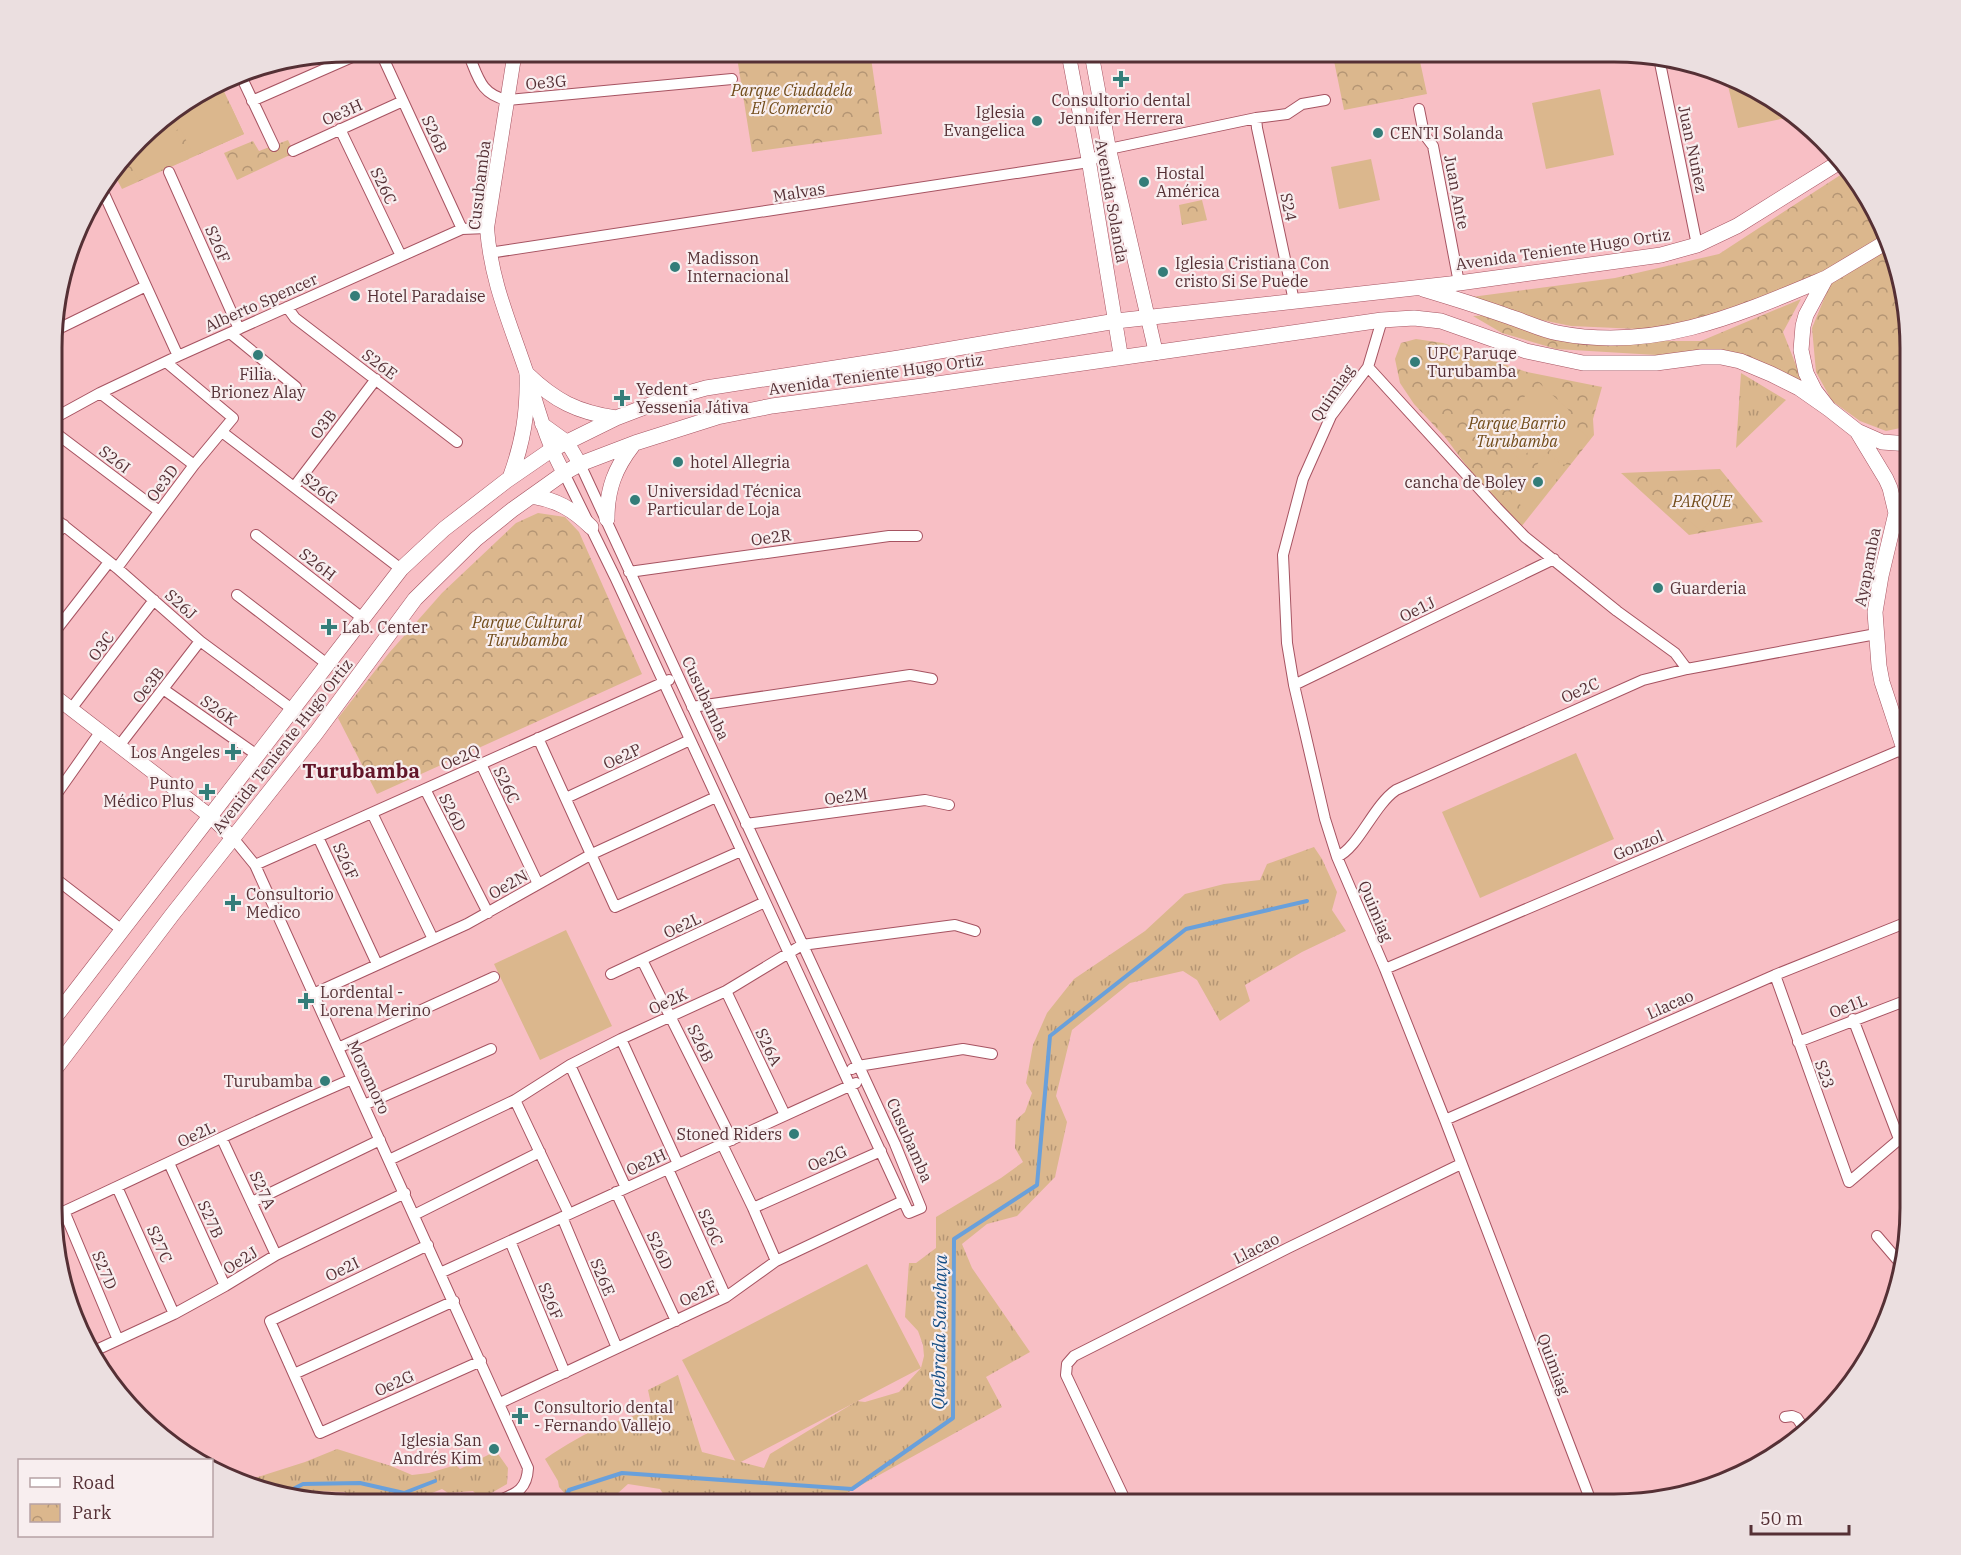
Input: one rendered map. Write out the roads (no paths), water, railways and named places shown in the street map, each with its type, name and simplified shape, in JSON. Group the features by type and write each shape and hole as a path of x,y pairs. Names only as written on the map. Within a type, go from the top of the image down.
{"main road":[{"name":"Avenida Teniente Hugo Ortiz","path":"62,1008 400,568 444,529 510,478 551,450 616,418 663,400 706,388 1116,321 1459,283 1661,255 1697,245 1737,226 1833,166"},
{"name":"Avenida Teniente Hugo Ortiz","path":"1414,287 1556,333 1613,339 1644,337 1675,333 1751,310 1826,279 1881,246"},
{"path":"1826,279 1806,315 1803,326 1801,350 1806,373 1815,391 1829,409 1857,431 1882,442 1900,443"},
{"name":"Avenida Teniente Hugo Ortiz","path":"62,1060 316,733 415,599 476,539 564,473 580,464 635,443 717,417 772,406 1382,320 1413,318 1441,321 1526,351 1584,363 1656,363 1701,357 1721,357 1748,364 1789,383 1829,409"},
{"path":"527,374 545,391 567,405 591,414 616,418"},
{"path":"510,478 525,427 528,401 527,374"},
{"name":"Ayapamba","path":"1857,431 1878,463 1890,488 1896,513"},
{"path":"606,519 607,498 612,478 622,459 635,443"},
{"path":"532,496 564,505 579,514 591,526"},
{"name":"Ayapamba","path":"1900,507 1896,513 1875,612 1882,682 1900,739"}],"street":[{"path":"252,101 341,62"},
{"name":"S26B","path":"386,62 462,229"},
{"path":"472,62 485,90 494,98 507,100"},
{"name":"Cusubamba","path":"513,62 488,228 489,253 502,305 527,374 542,424 551,450 591,526 903,1201 909,1213 921,1208 864,1079 580,464 567,442 542,424"},
{"name":"Avenida Solanda","path":"1070,62 1121,357"},
{"name":"Avenida Solanda","path":"1093,62 1109,149 1156,353"},
{"name":"Juan Nuñez","path":"1661,66 1697,245"},
{"name":"Oe3G","path":"507,100 732,79"},
{"path":"243,81 274,146"},
{"path":"1109,149 1256,118 1287,114 1302,104 1325,100"},
{"name":"Oe3H","path":"293,151 403,101"},
{"name":"Juan Ante","path":"1419,109 1424,134 1433,146 1459,283"},
{"name":"S24","path":"1256,118 1294,301"},
{"name":"S26C","path":"340,129 401,256"},
{"name":"Malvas","path":"489,253 1089,162 1109,149"},
{"name":"S26F","path":"169,172 234,331"},
{"path":"105,196 178,356"},
{"name":"Alberto Spencer","path":"62,412 178,356 462,229 488,228"},
{"path":"62,327 146,286"},
{"name":"S26E","path":"287,307 295,318 457,442"},
{"name":"Quimiag","path":"1382,320 1368,367 1331,416 1303,479 1283,555 1287,643 1294,685 1336,857 1385,969 1445,1119 1588,1494"},
{"path":"234,331 296,387"},
{"name":"Oe3D","path":"62,624 159,511 233,418 166,362"},
{"path":"1368,367 1525,537 1617,611 1675,653 1687,669"},
{"name":"O3B","path":"294,487 376,379"},
{"path":"100,393 194,465"},
{"name":"S26G","path":"222,432 400,568"},
{"name":"S26I","path":"62,438 159,511"},
{"name":"S26J","path":"64,525 200,641 292,709"},
{"name":"S26H","path":"256,535 362,617"},
{"name":"Oe2R","path":"629,572 889,536 917,536"},
{"name":"Oe1J","path":"1294,685 1554,559"},
{"path":"237,595 327,664"},
{"name":"O3C","path":"71,710 154,600"},
{"name":"Oe2C","path":"1336,857 1348,850 1386,797 1396,790 1643,680 1687,669 1876,634"},
{"name":"Oe3B","path":"119,746 200,641"},
{"path":"692,707 910,675 932,679"},
{"name":"Oe2Q","path":"255,865 677,676"},
{"name":"S26K","path":"163,689 257,755"},
{"name":"Moromoro","path":"62,703 210,816 233,838 255,865 528,1468 527,1480 520,1491 514,1494"},
{"path":"62,785 100,731"},
{"path":"538,738 615,907 741,851"},
{"name":"Oe2P","path":"566,798 690,740"},
{"name":"Gonzol","path":"1385,969 1900,750"},
{"name":"S26C","path":"480,764 538,884"},
{"name":"S26D","path":"425,789 488,913"},
{"name":"Oe2N","path":"313,994 488,913 592,854 716,796"},
{"name":"Oe2M","path":"746,824 926,800 949,805"},
{"path":"372,813 433,939"},
{"name":"S26F","path":"318,837 377,964"},
{"path":"62,884 123,930"},
{"name":"Oe2L","path":"611,974 765,902"},
{"name":"Oe2K","path":"389,1160 515,1100 570,1065 621,1039 726,991 802,945 955,925 975,931"},
{"name":"Llacao","path":"1445,1119 1774,975 1900,925"},
{"name":"S26B","path":"642,960 671,1017 727,1142 776,1261"},
{"name":"S23","path":"1774,975 1850,1182 1899,1139"},
{"path":"338,1048 494,977"},
{"name":"S26A","path":"726,991 785,1115"},
{"name":"Oe1L","path":"1798,1042 1900,1003"},
{"path":"1853,1020 1899,1139"},
{"name":"S26C","path":"621,1039 726,1297"},
{"path":"364,1105 491,1049"},
{"path":"844,1073 858,1066 963,1049 992,1054"},
{"name":"S26D","path":"570,1065 676,1321"},
{"name":"Oe2L","path":"64,1211 222,1139 264,1116 352,1079"},
{"name":"Oe2H","path":"440,1273 864,1079"},
{"name":"S26E","path":"515,1100 540,1152 617,1348"},
{"name":"S27A","path":"222,1139 276,1255"},
{"path":"252,1202 380,1140"},
{"name":"Oe2G","path":"753,1208 881,1151"},
{"path":"414,1215 540,1152"},
{"name":"S27B","path":"169,1163 225,1286"},
{"name":"Llacao","path":"1122,1494 1065,1375 1067,1364 1074,1356 1461,1164"},
{"name":"S27C","path":"117,1186 174,1314"},
{"name":"Oe2J","path":"99,1349 174,1314 276,1255 405,1193"},
{"name":"Oe2F","path":"500,1403 726,1297 776,1261 903,1201"},
{"name":"S27D","path":"64,1211 118,1340"},
{"path":"1877,1236 1895,1257"},
{"name":"S26F","path":"510,1241 565,1373"},
{"name":"Oe2I","path":"294,1374 270,1321 428,1245"},
{"path":"294,1374 454,1301"},
{"name":"Oe2G","path":"294,1374 320,1433 481,1361"},
{"path":"1785,1418 1792,1416 1800,1423"}],"waterway":[{"name":"Quebrada Sanchaya","path":"567,1494 569,1490 622,1473 852,1489 953,1418 954,1239 1037,1185 1050,1036 1186,929 1307,901"},
{"name":"Quebrada Sanchaya","path":"294,1488 303,1484 360,1483 404,1493 435,1481"}],"place":[{"name":"Consultorio dental Jennifer Herrera","path":"1121,79"},
{"name":"Iglesia Evangelica","path":"1037,121"},
{"name":"CENTI Solanda","path":"1378,133"},
{"name":"Hostal América","path":"1144,182"},
{"name":"Madisson Internacional","path":"675,267"},
{"name":"Iglesia Cristiana Con cristo Si Se Puede","path":"1163,272"},
{"name":"Hotel Paradaise","path":"355,296"},
{"name":"Filia. Brionez Alay","path":"258,355"},
{"name":"UPC Paruqe Turubamba","path":"1415,362"},
{"name":"Yedent - Yessenia Játiva","path":"622,398"},
{"name":"hotel Allegria","path":"678,462"},
{"name":"cancha de Boley","path":"1538,482"},
{"name":"Universidad Técnica Particular de Loja","path":"635,500"},
{"name":"Guarderia","path":"1658,588"},
{"name":"Lab. Center","path":"329,627"},
{"name":"Los Angeles","path":"233,752"},
{"name":"Punto Médico Plus","path":"207,792"},
{"name":"Consultorio Medico","path":"233,903"},
{"name":"Lordental - Lorena Merino","path":"306,1001"},
{"name":"Turubamba","path":"325,1081"},
{"name":"Stoned Riders","path":"794,1134"},
{"name":"Consultorio dental - Fernando Vallejo","path":"520,1416"},
{"name":"Iglesia San Andrés Kim","path":"494,1449"}],"district":[{"name":"Turubamba","path":"361,770"}],"park label":[{"name":"Parque Ciudadela El Comercio","path":"792,99"},
{"name":"Parque Barrio Turubamba","path":"1517,432"},
{"name":"PARQUE","path":"1702,501"},
{"name":"Parque Cultural Turubamba","path":"527,631"}]}
